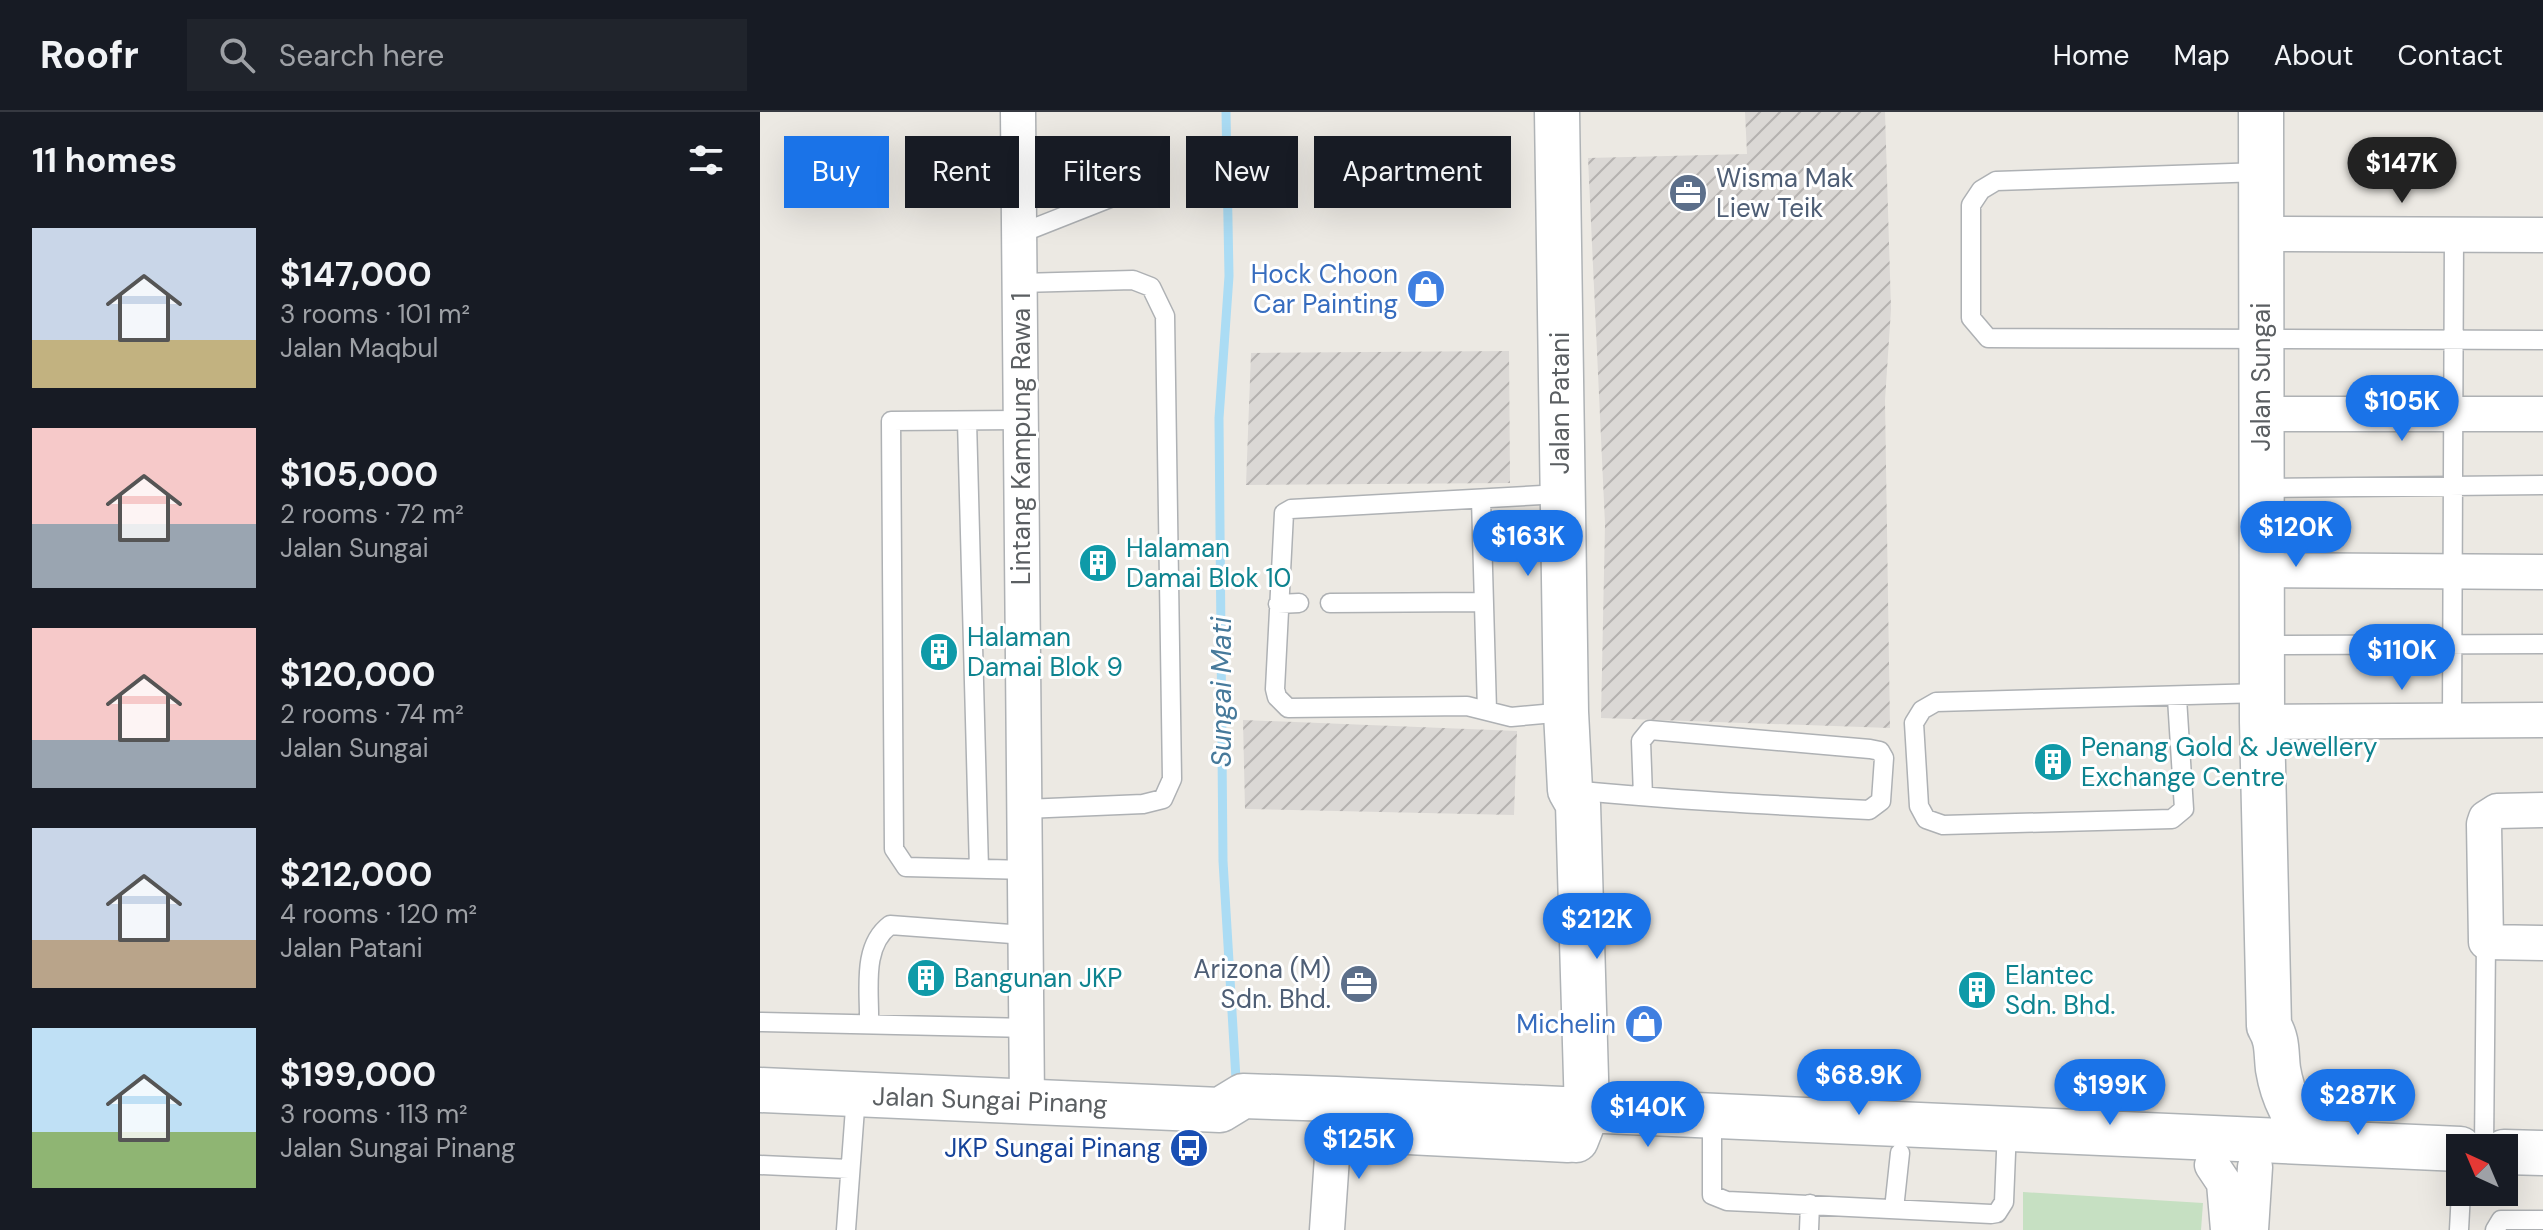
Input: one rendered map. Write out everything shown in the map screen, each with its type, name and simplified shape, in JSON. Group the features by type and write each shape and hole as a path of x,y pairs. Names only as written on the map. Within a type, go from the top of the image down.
{"main road":[{"name":"Jalan Patani","path":"1557,112 1560,494 1570,790 1560,802 1576,1121"},
{"name":"Jalan Sungai","path":"2261,112 2262,708 2269,1026 2275,1036 2284,1097 2292,1115 2314,1141"},
{"name":"Jalan Sungai","path":"2211,1151 2252,1112 2262,1036 2269,1026"},
{"name":"Jalan Sungai Pinang","path":"760,1090 1220,1110 1243,1096 1334,1114 1576,1121 1712,1130 2211,1151 2314,1141 2446,1148"},
{"name":"Jalan Sungai Pinang","path":"1712,1130 1900,1153 2006,1143"},
{"name":"Jalan Sungai Pinang","path":"2211,1151 2255,1167 2446,1175"},
{"path":"2518,1152 2543,1153"},
{"path":"2518,1178 2543,1179"}],"street":[{"name":"Lintang Kampung Rawa 1","path":"1018,112 1027,1102"},
{"path":"2261,234 2543,235"},
{"path":"2261,414 2543,414"},
{"path":"2262,570 2543,572"},
{"path":"2262,708 2452,721 2543,720"},
{"path":"2543,810 2497,811 2486,818 2486,942 2543,943"},
{"path":"1327,1230 1334,1114"},
{"path":"2211,1151 2224,1183 2228,1230"},
{"path":"2251,1230 2255,1167"}],"lane":[{"path":"2261,172 1996,181 1981,190 1971,205 1971,318 1988,338 2543,340"},
{"path":"1019,234 1085,208"},
{"path":"2452,721 2454,234"},
{"path":"1020,283 1133,280 1151,287 1165,316 1172,779 1163,799 1143,804 1025,809"},
{"path":"1021,420 891,421 894,849 906,867 1025,870"},
{"path":"967,421 979,869"},
{"path":"2261,488 2543,485"},
{"path":"1560,494 1291,509 1281,520 1275,689 1277,697 1288,708 1467,706 1511,717 1566,712"},
{"path":"1481,499 1487,710"},
{"path":"1330,603 1482,602"},
{"path":"1278,604 1299,603"},
{"path":"2262,645 2543,644"},
{"path":"2177,698 2184,809 2172,819 1943,825 1926,819 1919,806 1914,723 1922,710 1936,702 2177,698 2262,708"},
{"path":"1570,790 1643,796 1869,810 1881,801 1884,758 1880,751 1870,749 1650,730 1641,741 1643,796"},
{"path":"869,1024 871,948 877,935 890,925 1026,935"},
{"path":"2484,1134 2486,942"},
{"path":"760,1022 1028,1028"},
{"path":"846,1230 856,1095"},
{"path":"1712,1130 1712,1195 1727,1201 1894,1209 1997,1213 2004,1202 2006,1143"},
{"path":"1894,1209 1900,1153"},
{"path":"760,1165 849,1169"},
{"path":"1809,1230 1810,1204"},
{"path":"2459,1230 2460,1206"},
{"path":"2495,1230 2501,1220 2543,1220"}],"shaded area":[{"path":"1745,112 1885,112 1891,309 1885,400 1890,728 1601,718 1605,524 1588,158 1747,154"},
{"path":"1509,351 1510,483 1246,485 1251,353"},
{"path":"1243,720 1517,731 1514,815 1245,809"}],"green space":[{"path":"2023,1192 2203,1203 2201,1230 2023,1230"}],"waterway":[{"name":"Sungai Mati","path":"1226,112 1229,276 1219,418 1223,861 1236,1079"}],"place":[{"name":"Wisma Mak Liew Teik","path":"1688,193"},
{"name":"Hock Choon Car Painting","path":"1426,289"},
{"name":"Halaman Damai Blok 10","path":"1098,563"},
{"name":"Halaman Damai Blok 9","path":"939,652"},
{"name":"Penang Gold & Jewellery Exchange Centre","path":"2053,762"},
{"name":"Bangunan JKP","path":"926,978"},
{"name":"Arizona (M) Sdn. Bhd.","path":"1359,984"},
{"name":"Elantec Sdn. Bhd.","path":"1977,990"},
{"name":"Michelin","path":"1644,1024"},
{"name":"JKP Sungai Pinang","path":"1189,1148"}]}
